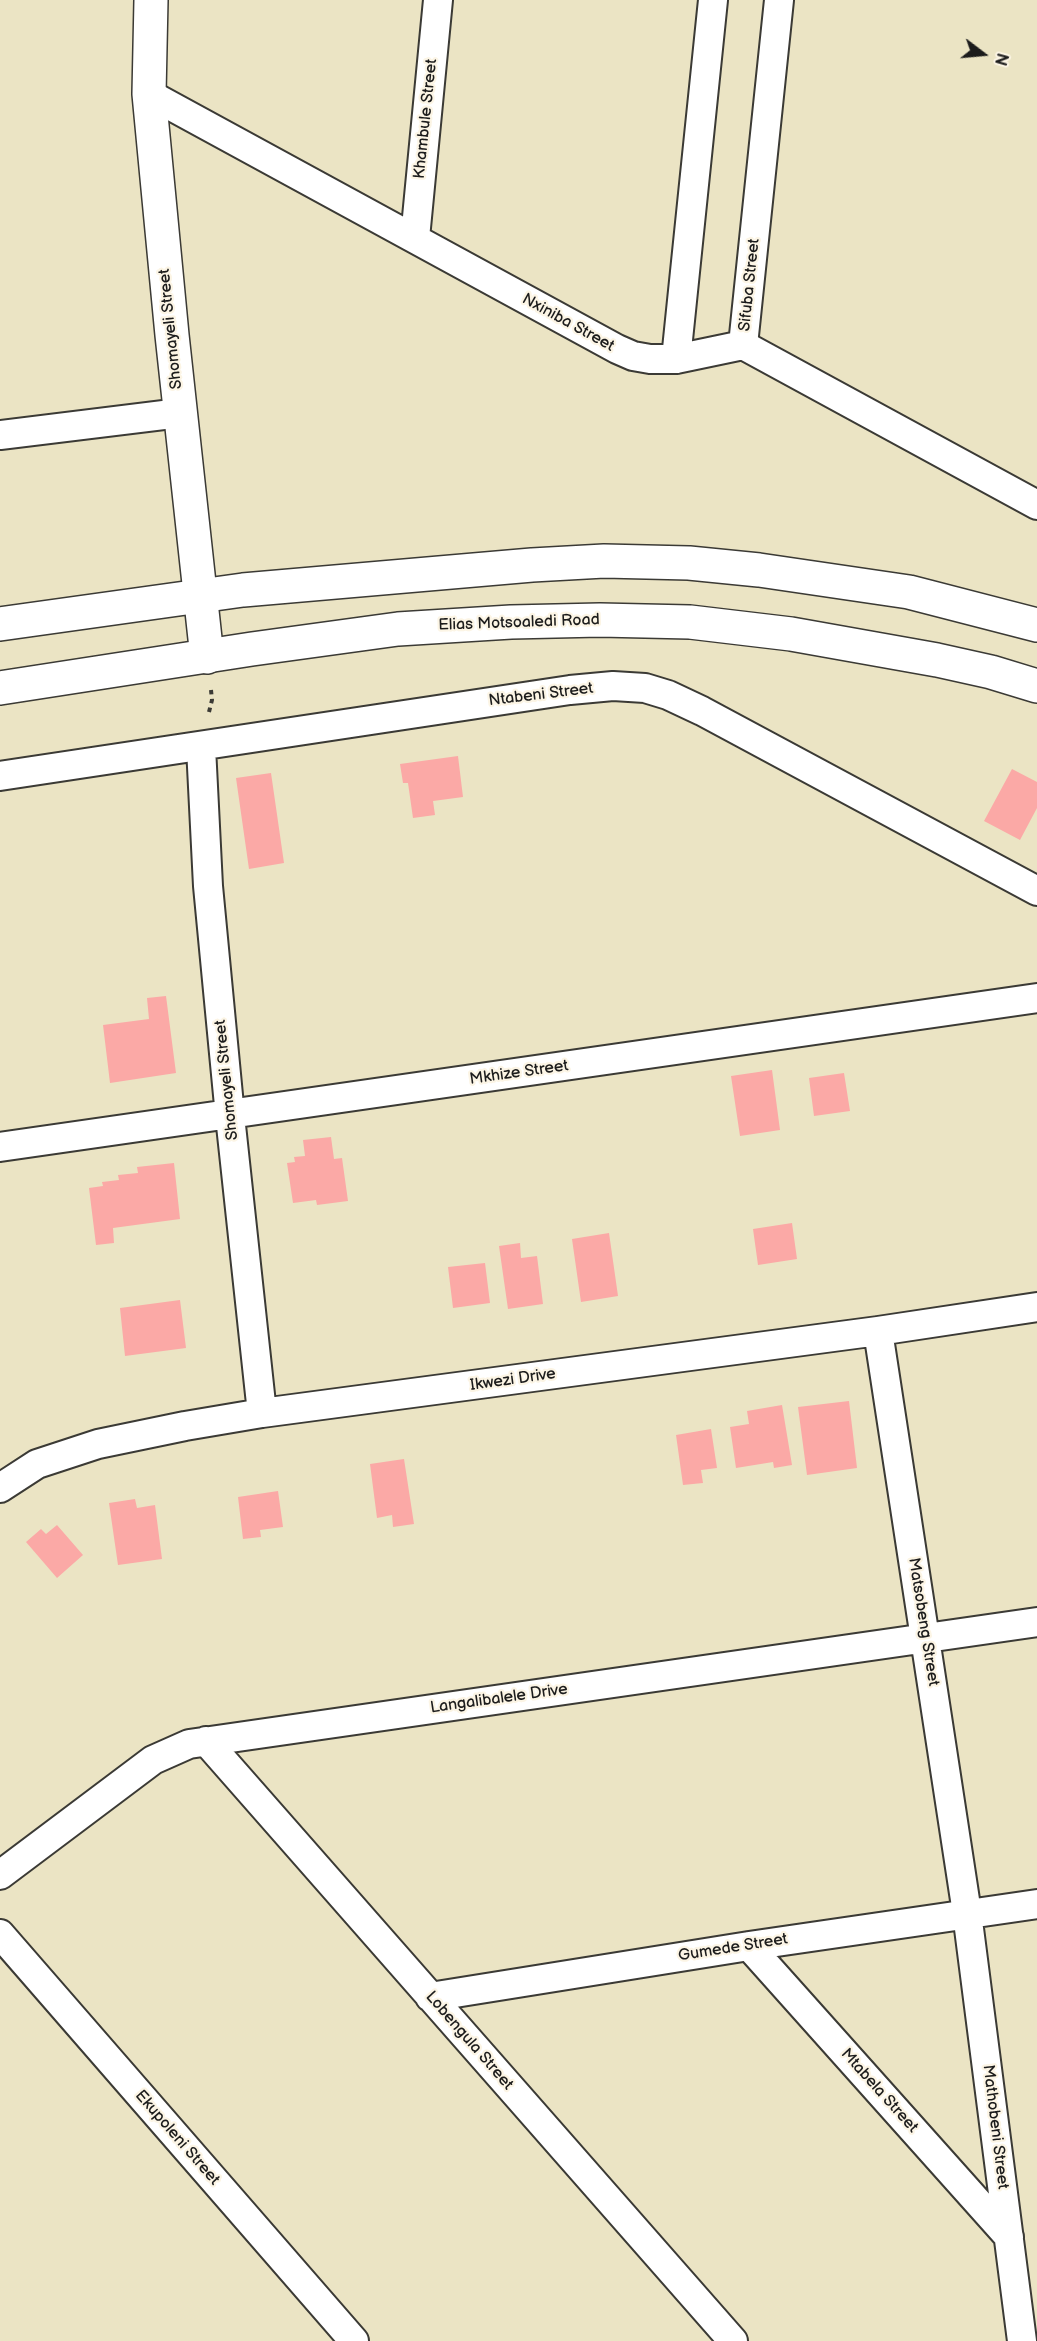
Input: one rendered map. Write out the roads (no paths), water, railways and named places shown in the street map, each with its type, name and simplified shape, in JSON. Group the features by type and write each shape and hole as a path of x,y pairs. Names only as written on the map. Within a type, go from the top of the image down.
{"main road":[{"name":"Shomayeli Street","path":"151,0 149,94 180,413 207,657"},
{"path":"0,624 243,590 604,561 689,563 759,570 909,592 1037,625"},
{"name":"Elias Motsoaledi Road","path":"0,688 398,629 533,621 600,620 690,622 791,634 926,658 990,672 1037,686"}],"street":[{"name":"Khambule Street","path":"415,238 438,0"},
{"path":"676,359 713,0"},
{"name":"Sifuba Street","path":"779,0 744,345 1037,504"},
{"name":"Nxiniba Street","path":"149,94 617,350 650,359 676,359 744,345"},
{"path":"0,435 180,413"},
{"name":"Ntabeni Street","path":"0,776 570,690 613,686 645,688 668,695 702,711 1037,891"},
{"name":"Shomayeli Street","path":"201,747 208,886 262,1413"},
{"name":"Mkhize Street","path":"0,1147 230,1116 1037,998"},
{"name":"Ikwezi Drive","path":"0,1488 37,1464 98,1444 186,1426 262,1413 878,1331 1037,1307"},
{"name":"Matsobeng Street","path":"878,1331 967,1913"},
{"name":"Langalibalele Drive","path":"0,1875 153,1760 171,1751 206,1741 1037,1622"},
{"name":"Lobengula Street","path":"206,1741 733,2341"},
{"name":"Gumede Street","path":"430,1997 749,1946 1037,1904"},
{"name":"Mathobeni Street","path":"967,1913 1022,2341"},
{"name":"Ekupoleni Street","path":"0,1935 354,2341"},
{"name":"Mtabela Street","path":"749,1946 1009,2237"}]}
